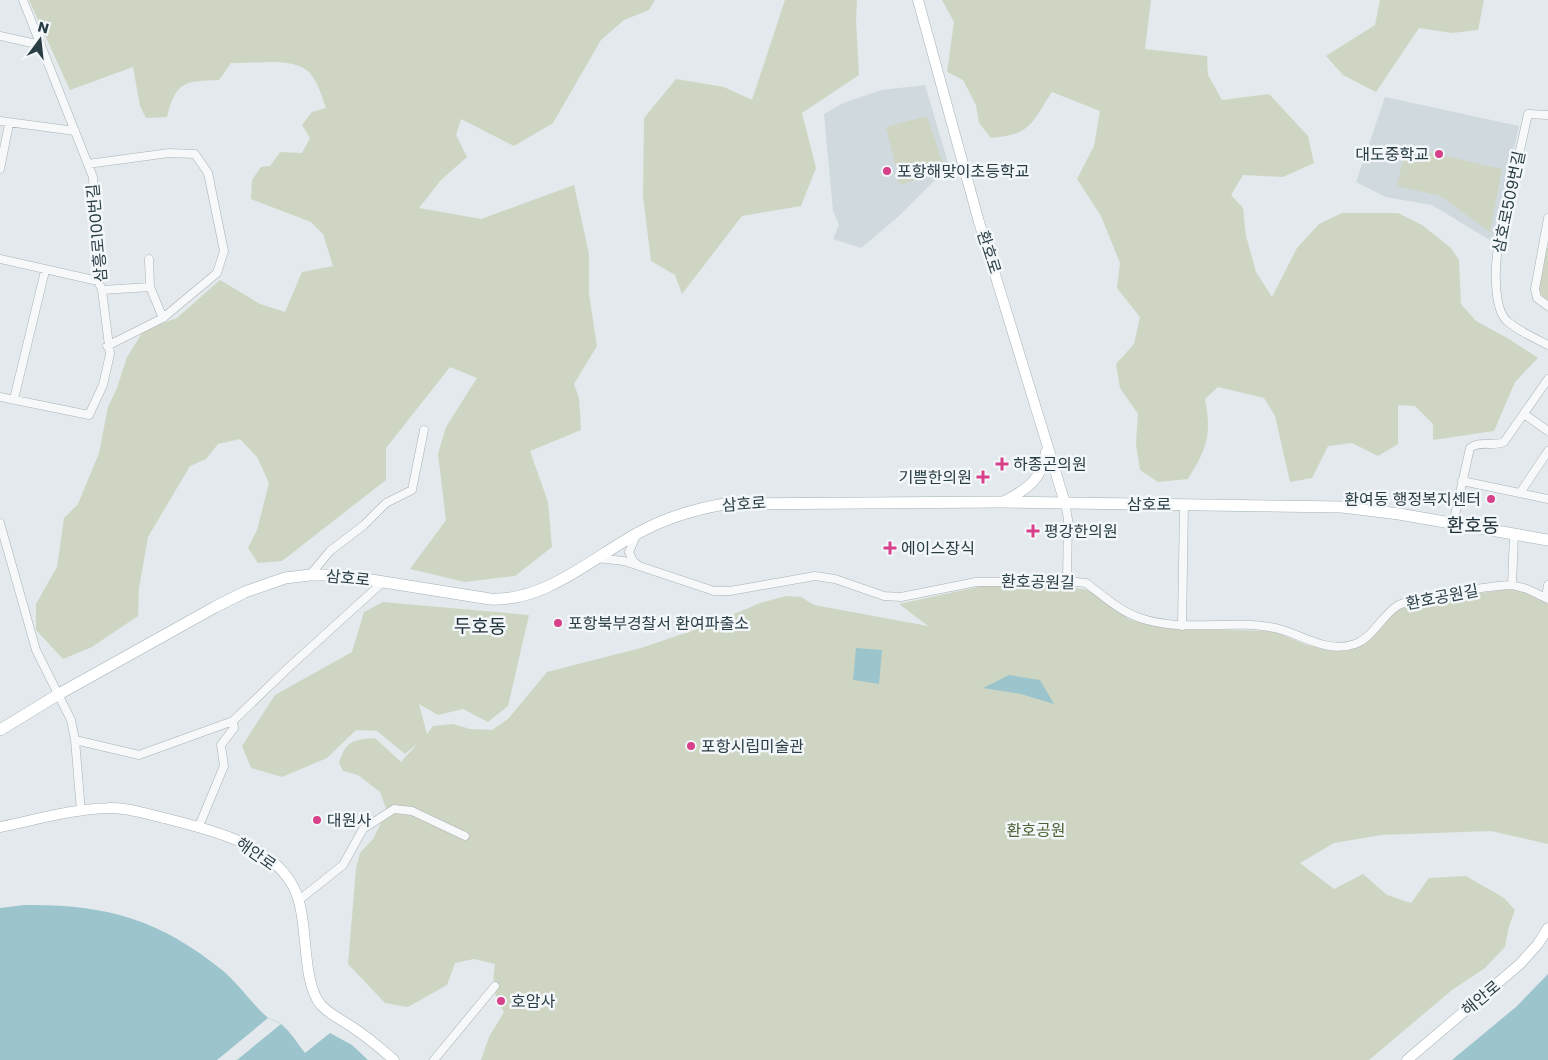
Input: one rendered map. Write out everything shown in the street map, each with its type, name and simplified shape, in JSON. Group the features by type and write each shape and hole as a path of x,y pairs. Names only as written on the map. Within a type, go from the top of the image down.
{"main road":[{"name":"삼호로","path":"0,730 59,694 231,598 276,581 310,575 340,575 490,599 512,599 544,588 639,532 667,519 698,509 741,502 1003,502 1342,507 1399,514 1548,541"}],"street":[{"name":"삼흥로100번길","path":"14,399 89,415 103,385 110,354 107,346 102,290 98,281 93,177 23,0"},
{"name":"환호로","path":"918,0 979,222 1013,328 1046,449 1064,503"},
{"path":"0,36 41,46"},
{"name":"삼호로509번길","path":"1548,115 1528,114 1498,248 1496,267 1498,304 1503,316 1512,324 1548,345"},
{"path":"0,121 10,124 75,131"},
{"path":"0,169 10,124"},
{"path":"88,164 169,153 195,154 204,164 208,173 224,251 217,273 163,318 107,346"},
{"path":"1548,218 1535,289 1537,298 1548,306"},
{"path":"0,259 46,271 98,281"},
{"path":"150,259 150,287 163,318"},
{"path":"0,397 14,399 46,271"},
{"path":"102,290 150,287"},
{"path":"1453,524 1470,448 1477,444 1496,445 1504,442 1548,379"},
{"path":"1524,414 1548,431"},
{"path":"310,575 330,551 364,525 386,503 412,490 424,430"},
{"path":"1003,502 1034,482 1043,468 1046,449"},
{"path":"1520,493 1548,451"},
{"path":"1462,481 1548,499"},
{"path":"1064,503 1068,519 1067,582"},
{"path":"1182,626 1184,504"},
{"path":"0,523 3,549 36,650 71,720 75,740 81,811"},
{"path":"639,532 632,541 629,552 633,562 640,566"},
{"path":"1512,585 1514,535"},
{"name":"환호공원길","path":"595,558 614,559 640,566 714,591 730,591 815,576 834,579 890,598 976,582 1067,582 1086,584 1139,618 1182,626 1270,627 1320,644 1346,646 1362,640 1391,610 1408,601 1512,585 1547,598"},
{"path":"75,740 139,755 233,721 383,582"},
{"path":"1547,598 1548,585"},
{"path":"199,826 224,766 221,745 234,728 233,721"},
{"name":"해안로","path":"1,827 81,811 118,808 199,826 229,836 257,852 284,874 293,886 298,900 311,979 318,999 326,1010 363,1034 394,1060"},
{"path":"298,900 338,870 363,829 394,809 412,811 465,836"},
{"name":"해안로","path":"1407,1060 1520,964 1533,950 1548,928"},
{"path":"434,1060 495,986"}],"shaded area":[{"name":"포항해맞이초등학교","path":"925,85 949,166 899,216 861,248 833,239 839,225 833,211 824,114 843,103 882,90"},
{"name":"대도중학교","path":"1385,97 1519,126 1493,242 1432,205 1386,197 1356,182"}],"green space":[{"path":"29,0 655,0 649,10 624,20 601,40 553,123 514,146 461,119 456,135 467,157 441,180 419,208 481,219 574,185 589,254 589,294 597,346 574,384 579,398 581,430 530,451 548,502 552,547 515,576 465,582 410,569 446,520 438,454 446,427 477,378 450,367 386,448 386,480 282,561 258,563 248,548 257,530 269,483 257,457 240,439 218,444 206,459 190,466 148,537 139,588 138,616 92,647 63,659 36,630 36,604 57,567 64,518 78,504 99,453 108,407 117,388 127,357 144,330 177,318 220,280 260,304 285,312 302,272 333,266 323,234 311,222 251,199 252,180 261,167 270,166 280,152 302,153 310,138 302,125 312,112 326,108 315,81 310,73 303,68 294,64 273,62 231,63 219,80 198,81 184,85 178,90 170,105 167,117 146,118 140,106 133,67 70,90"},
{"path":"785,0 857,0 856,21 859,75 802,113 816,168 801,206 742,216 682,294 675,275 651,261 643,196 644,118 676,79 724,87 752,100"},
{"path":"942,0 1151,0 1145,49 1207,56 1208,75 1222,100 1269,94 1308,136 1314,163 1283,177 1243,175 1231,195 1243,208 1246,236 1256,272 1272,297 1297,248 1319,224 1342,213 1398,213 1422,225 1451,248 1459,260 1461,304 1476,321 1538,358 1515,382 1494,431 1433,440 1433,424 1415,406 1398,405 1398,444 1378,456 1352,443 1328,446 1312,478 1290,482 1275,416 1264,398 1218,387 1205,399 1208,432 1204,450 1188,479 1158,482 1140,470 1136,444 1138,414 1120,388 1116,364 1134,344 1140,317 1117,288 1120,263 1101,216 1077,179 1094,146 1100,111 1052,92 1035,119 1023,130 991,138 979,123 976,105 963,80 947,72 954,22"},
{"path":"1380,0 1484,0 1478,30 1452,33 1419,28 1376,92 1343,75 1326,56 1375,25"},
{"path":"927,116 945,170 900,185 886,127"},
{"path":"1406,147 1502,169 1490,232 1440,196 1397,186"},
{"path":"1546,248 1548,248 1548,301 1539,293 1538,289"},
{"name":"환호공원","path":"1056,585 1089,590 1130,620 1174,629 1272,631 1307,645 1344,651 1364,644 1392,614 1407,604 1508,589 1520,590 1548,604 1548,844 1491,831 1381,835 1334,843 1300,863 1334,889 1363,874 1387,895 1411,903 1429,878 1466,876 1504,898 1515,910 1509,926 1505,947 1485,968 1452,990 1369,1060 481,1060 489,1037 504,1012 494,989 495,964 474,959 455,963 447,985 408,1007 385,1003 348,964 356,869 360,853 373,839 387,811 380,792 358,775 343,771 339,763 344,750 356,741 375,738 401,762 419,742 405,754 377,731 356,730 327,758 282,777 251,768 242,746 275,695 352,652 364,612 383,602 529,615 508,706 488,722 463,709 438,715 419,704 427,734 433,726 453,724 470,729 492,730 508,719 547,672 641,648 706,626 760,603 786,596 801,597 814,605 928,626 899,604 982,586"}],"water":[{"path":"856,648 882,650 879,684 853,680"},
{"path":"1009,675 1040,680 1054,704 1021,694 983,688"},
{"path":"25,905 54,905 106,912 130,918 153,927 176,938 222,970 267,1017 279,1023 291,1034 305,1053 330,1033 352,1045 368,1060 0,1060 0,908"},
{"path":"1548,974 1548,1060 1452,1060 1516,1007"}],"pier":[{"path":"268,1018 281,1024 237,1060 217,1060"}],"place":[{"name":"대도중학교","path":"1439,154"},
{"name":"포항해맞이초등학교","path":"887,171"},
{"name":"하종곤의원","path":"1002,464"},
{"name":"기쁨한의원","path":"983,477"},
{"name":"환여동 행정복지센터","path":"1491,499"},
{"name":"평강한의원","path":"1033,531"},
{"name":"에이스장식","path":"890,548"},
{"name":"포항북부경찰서 환여파출소","path":"558,623"},
{"name":"포항시립미술관","path":"691,746"},
{"name":"대원사","path":"317,820"},
{"name":"호암사","path":"501,1001"}],"district":[{"name":"환호동","path":"1473,525"},
{"name":"두호동","path":"480,626"}]}
